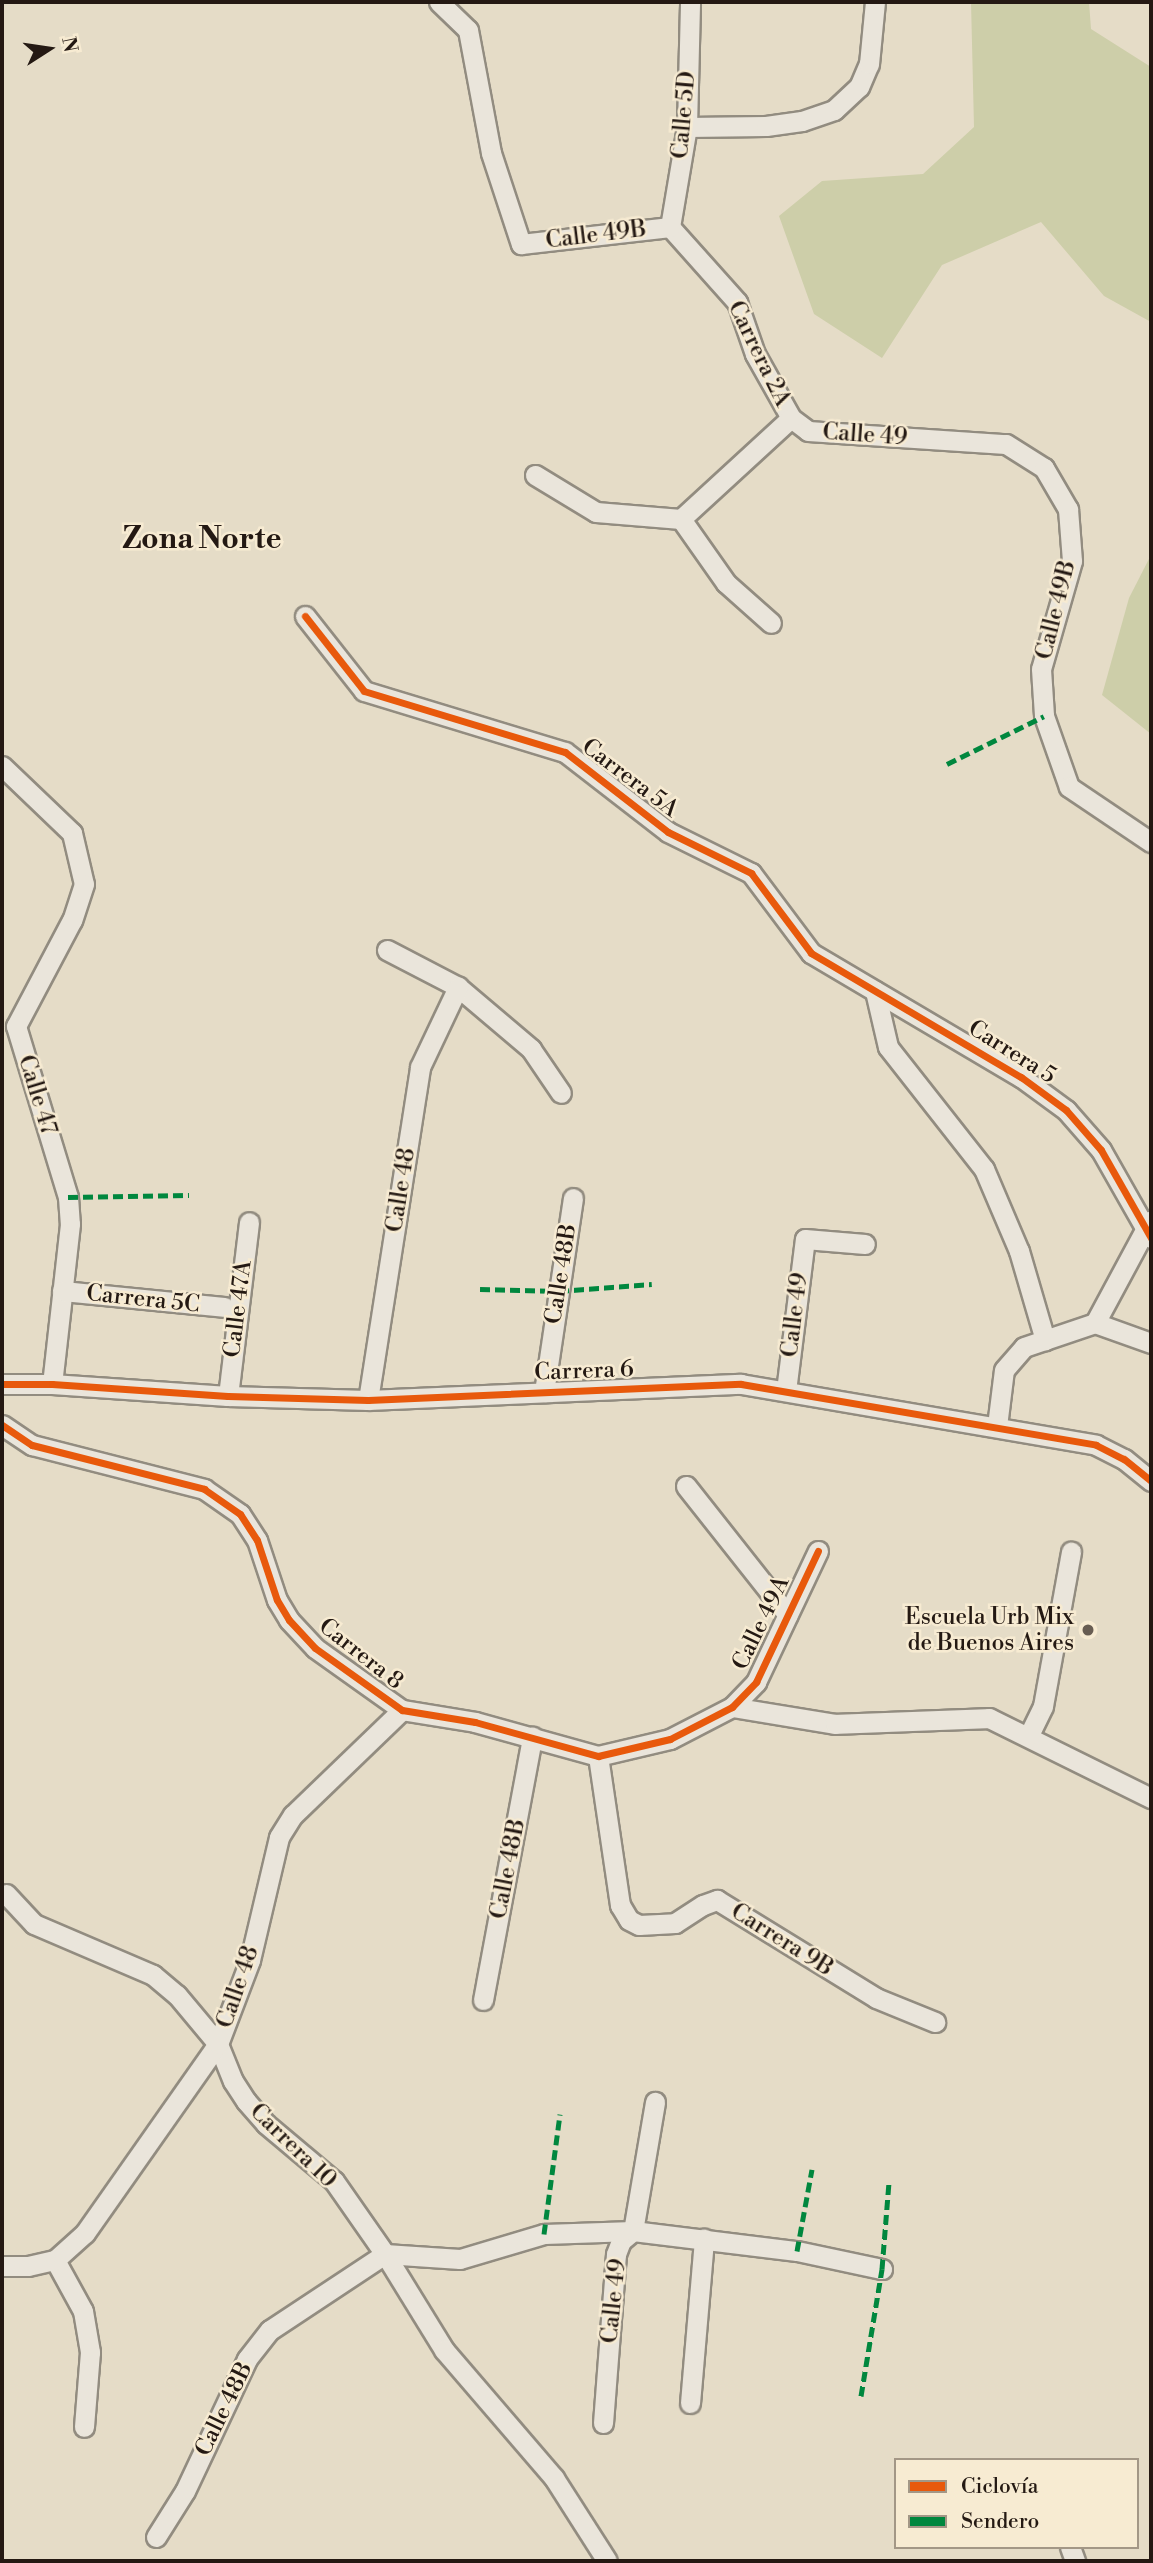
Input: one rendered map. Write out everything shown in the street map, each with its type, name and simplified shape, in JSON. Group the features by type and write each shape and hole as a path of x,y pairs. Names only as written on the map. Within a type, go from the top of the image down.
{"street":[{"name":"Calle 49B","path":"439,2 468,30 491,153 521,244 670,227"},
{"name":"Calle 5D","path":"670,227 687,127 690,2"},
{"path":"687,127 766,126 802,121 834,110 859,87 869,64 875,2"},
{"name":"Carrera 2A","path":"670,227 737,302 755,354 791,418"},
{"name":"Calle 49","path":"681,519 791,418 808,431 1006,444 1044,468"},
{"name":"Calle 49B","path":"1044,468 1069,509 1072,561 1041,669 1044,716 1069,787 1151,842"},
{"path":"535,475 596,512 681,519 726,583 771,623"},
{"name":"Carrera 5A","path":"305,616 363,691 565,752 668,832 751,873 811,953 875,991"},
{"name":"Calle 47","path":"2,766 72,833 84,884 72,920 9,1024 68,1197 71,1224 52,1384"},
{"path":"387,950 458,987 531,1049 561,1093"},
{"name":"Calle 48","path":"368,1399 421,1067 458,987"},
{"path":"875,991 888,1047 984,1169 1018,1251 1045,1340"},
{"name":"Carrera 5","path":"875,991 1021,1077 1066,1110 1101,1150 1150,1229"},
{"name":"Calle 48B","path":"544,1392 573,1198"},
{"name":"Calle 47A","path":"228,1396 249,1222"},
{"path":"1095,1323 1150,1229"},
{"name":"Calle 49","path":"786,1391 805,1239 865,1244"},
{"name":"Carrera 5C","path":"62,1291 224,1307"},
{"path":"997,1426 1004,1370 1024,1347 1095,1323 1151,1343"},
{"name":"Carrera 6","path":"2,1384 52,1384 228,1396 368,1399 741,1384 1096,1445 1124,1459 1151,1481"},
{"name":"Carrera 8","path":"2,1425 32,1445 204,1489 240,1514 257,1540 277,1600 289,1620 315,1648 402,1710 475,1722 598,1756 670,1739 732,1707"},
{"path":"686,1486 788,1615"},
{"name":"Calle 49A","path":"732,1707 756,1682 818,1551"},
{"path":"1029,1735 1043,1706 1071,1552"},
{"path":"732,1707 835,1724 989,1718 1029,1735 1151,1798"},
{"name":"Calle 48","path":"55,2260 85,2233 218,2044 250,1960 279,1837 293,1815 402,1710"},
{"name":"Calle 48B","path":"483,2000 532,1737"},
{"name":"Carrera 9B","path":"598,1756 620,1905 629,1920 639,1925 675,1923 703,1905 717,1900 876,1998 935,2022"},
{"name":"Carrera 10","path":"6,1894 34,1924 153,1975 177,1995 218,2044 233,2081 266,2124 334,2181 444,2350 554,2478 607,2561"},
{"name":"Calle 49","path":"603,2423 616,2254 621,2241 633,2231 655,2102"},
{"path":"384,2254 460,2259 544,2234 633,2231 797,2250 882,2269"},
{"path":"690,2403 704,2239"},
{"name":"Calle 48B","path":"156,2537 185,2491 247,2359 270,2330 384,2254"},
{"path":"2,2266 28,2266 55,2260 83,2311 90,2353 84,2427"}],"green space":[{"path":"971,2 1089,2 1091,29 1151,67 1151,322 1104,296 1041,222 942,265 882,358 814,314 779,216 822,181 923,174 974,127"},
{"path":"1151,555 1151,734 1102,695 1129,598"}],"marked path":[{"path":"947,764 1044,716"},
{"path":"68,1197 189,1195"},
{"path":"480,1289 559,1291 652,1284"},
{"path":"544,2234 560,2114"},
{"path":"797,2251 812,2169"},
{"path":"861,2396 882,2269 889,2182"}],"cycle path":[{"path":"305,616 364,691 565,752 668,832 751,873 811,953 1021,1077 1066,1110 1101,1150 1151,1238"},
{"path":"2,1384 52,1384 228,1396 368,1400 741,1384 1096,1445 1124,1459 1151,1481"},
{"path":"2,1425 32,1445 204,1489 240,1514 257,1540 277,1600 289,1620 315,1648 402,1710 475,1722 598,1756 670,1739 732,1707 756,1682 818,1551"}],"place":[{"name":"Escuela Urb Mix de Buenos Aires","path":"1088,1630"}],"district":[{"name":"Zona Norte","path":"202,539"}]}
